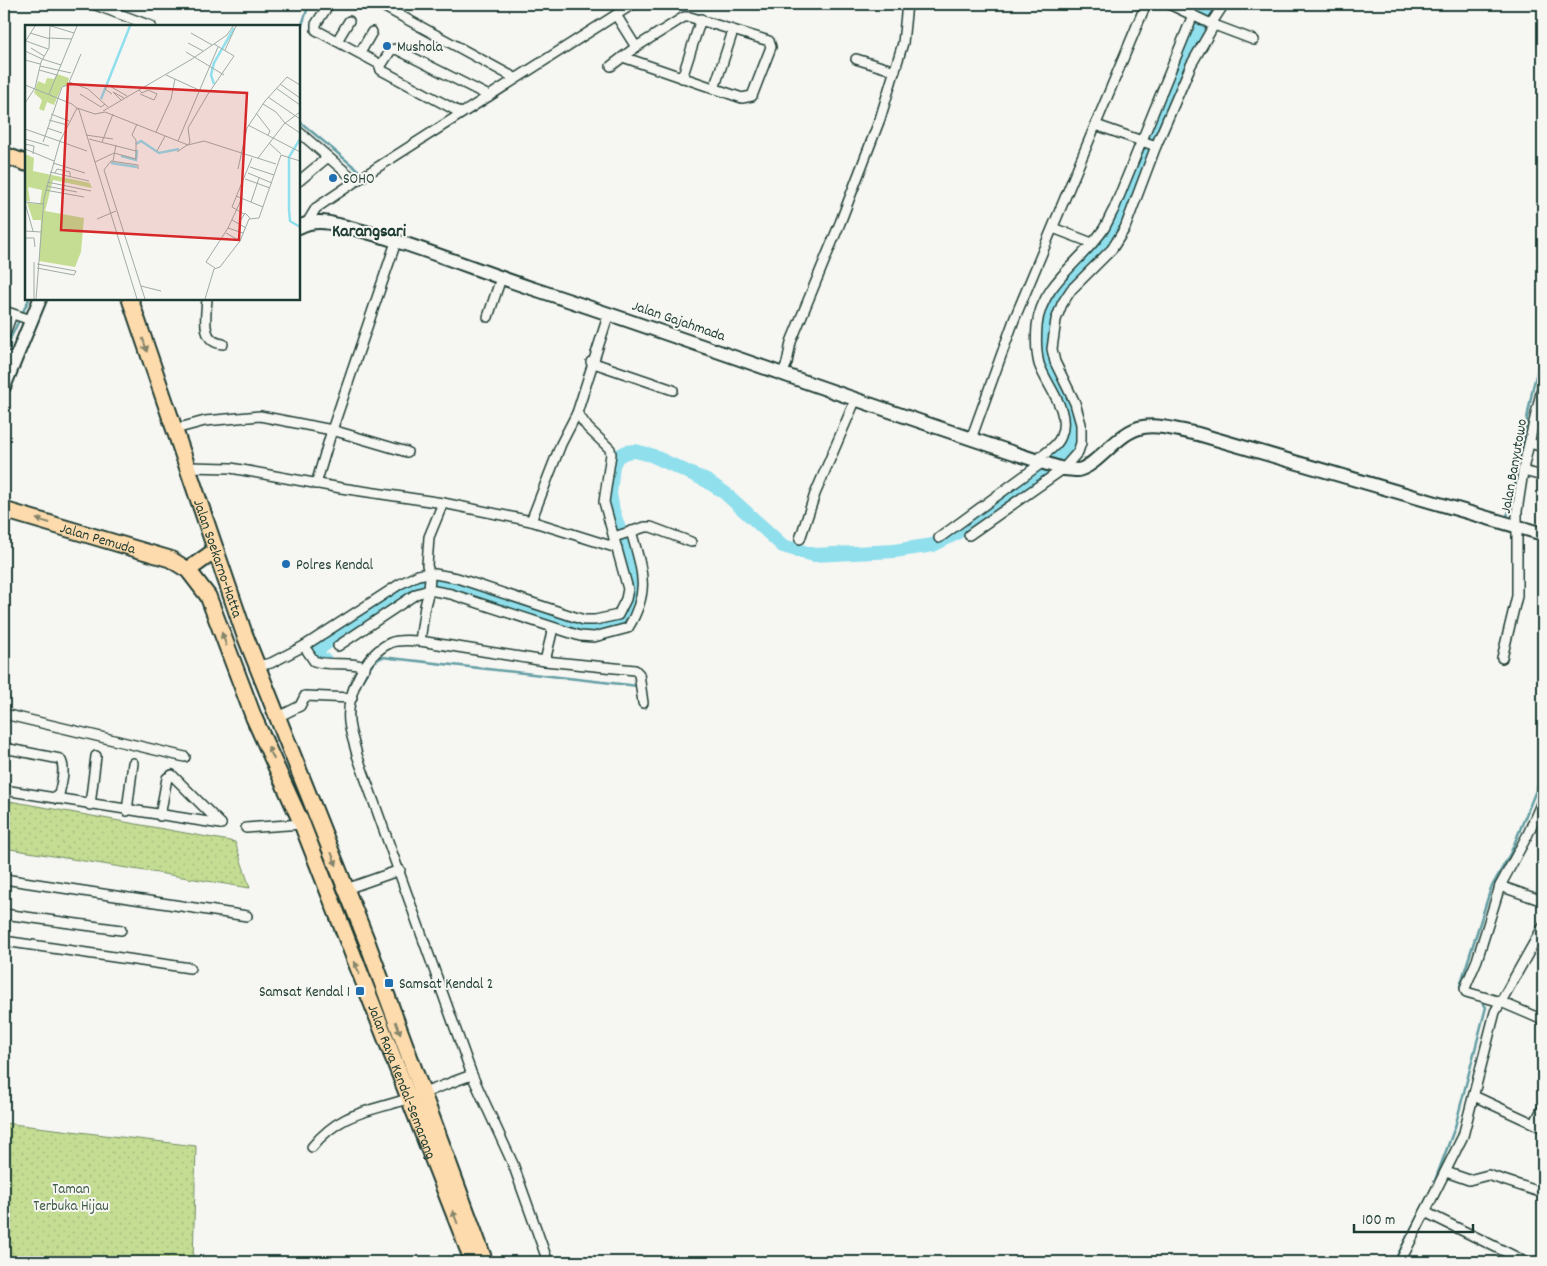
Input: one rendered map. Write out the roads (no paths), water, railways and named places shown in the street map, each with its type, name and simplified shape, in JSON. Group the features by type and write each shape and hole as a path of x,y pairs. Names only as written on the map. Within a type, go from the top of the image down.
{"highway":[{"path":"4,155 25,163"},
{"name":"Jalan Soekarno-Hatta","path":"130,300 238,617 278,709 316,814"},
{"name":"Jalan Pemuda","path":"4,510 170,559 188,570"},
{"path":"188,570 216,550"},
{"name":"Jalan Soekarno-Hatta","path":"188,570 208,596 240,684 287,789"},
{"name":"Jalan Raya Kendal-Semarang","path":"287,789 382,1032 416,1096 485,1262"},
{"name":"Jalan Raya Kendal-Semarang","path":"316,814 346,889 473,1262"}],"street":[{"path":"93,4 148,25"},
{"path":"329,4 316,24 316,30 381,65"},
{"path":"379,4 515,78"},
{"path":"303,225 316,208 356,181 633,4"},
{"path":"784,368 791,342 880,119 903,43 907,4"},
{"path":"973,432 1014,320 1146,4"},
{"path":"1169,4 1211,24 1254,40"},
{"path":"969,535 1066,464 1081,443 1081,424 1076,403 1055,362 1052,350 1056,320 1062,304 1071,290 1112,249 1125,228 1154,145 1211,24 1224,4"},
{"path":"616,15 636,48"},
{"path":"939,538 1042,462 1061,437 1063,428 1060,405 1039,363 1036,346 1037,324 1044,300 1058,279 1092,244 1114,209 1196,16"},
{"path":"610,66 623,57 636,48 684,17 701,20 769,41 772,47 752,96 742,98 623,57"},
{"path":"682,78 701,20"},
{"path":"337,41 349,21"},
{"path":"714,89 733,31"},
{"path":"360,53 372,32"},
{"path":"461,113 381,70 381,65 390,50 396,49 488,96"},
{"path":"856,59 895,71"},
{"path":"1096,125 1154,145"},
{"path":"300,133 356,181"},
{"path":"300,180 328,157"},
{"name":"Jalan Gajahmada","path":"303,225 329,222 396,242 501,278 606,322 784,368 856,401 973,432 1042,462 1066,464"},
{"path":"1053,228 1092,244"},
{"path":"316,484 332,430 396,242"},
{"path":"488,318 501,278"},
{"path":"4,387 10,357 39,300"},
{"path":"207,300 206,327 209,339 214,343 223,344"},
{"path":"4,336 10,313 29,319"},
{"path":"531,520 562,444 577,413 591,362 606,322"},
{"path":"591,362 672,390"},
{"name":"Jalan Banyutowo","path":"1502,658 1517,596 1516,524 1524,471 1543,384"},
{"path":"800,539 815,494 856,401"},
{"path":"577,413 588,428 610,448 611,454 604,494 628,589 619,616"},
{"path":"175,429 205,421 260,416 332,430 407,452"},
{"path":"1066,464 1079,470 1132,430 1144,426 1157,427 1198,434 1516,524 1543,534"},
{"path":"1530,442 1543,447"},
{"path":"188,467 231,468 316,484 443,503 531,520 617,548"},
{"path":"1524,471 1543,476"},
{"path":"420,641 424,606 430,588 430,575 426,564 429,538 443,503"},
{"path":"616,537 651,527 691,542"},
{"path":"338,646 416,594 430,588 580,636 594,637 627,627 641,602 644,589 644,576 630,532"},
{"path":"262,671 271,663 305,648 400,584 418,575 457,578 584,620 619,616"},
{"path":"619,616 627,627"},
{"path":"545,661 553,628"},
{"path":"548,1262 513,1164 472,1075 400,870 357,756 349,722 352,698 367,665 389,644 399,641 420,641 545,661 635,670 639,674 642,703"},
{"path":"305,648 314,661 339,666 367,665"},
{"path":"278,709 300,706 303,698 308,696 326,699 336,696 352,698"},
{"path":"4,714 185,757"},
{"path":"4,748 60,759 63,763 63,768 58,799"},
{"path":"90,804 96,756"},
{"path":"127,811 133,763"},
{"path":"4,790 127,811 160,816 195,821 221,824 172,774 167,778 160,816"},
{"path":"1543,799 1528,834 1500,886 1477,960 1465,988 1466,992 1474,996 1501,1002 1543,1020"},
{"path":"246,828 302,824"},
{"path":"346,889 400,870"},
{"path":"4,879 247,916"},
{"path":"1500,886 1543,901"},
{"path":"4,914 121,930"},
{"path":"1400,1262 1463,1136 1495,1012 1540,946 1543,927"},
{"path":"4,941 190,968"},
{"path":"312,1148 321,1136 342,1119 416,1096 472,1075"},
{"path":"1474,1096 1539,1126 1543,1107"},
{"path":"1446,1172 1466,1179 1488,1175 1543,1193"},
{"path":"1425,1212 1526,1262"}],"waterway":[{"path":"300,31 309,4"},
{"path":"325,660 317,659 313,653 386,602 415,586 425,583 451,586 530,614 573,625 611,626 626,620 634,590 633,570 613,511 610,494 613,465 617,457 626,452 635,451 651,455 707,481 725,493 783,546 814,555 894,551 933,545 955,534 1047,470 1064,451 1071,433 1070,417 1065,400 1050,365 1045,346 1046,324 1050,310 1065,285 1105,242 1118,223 1135,175 1172,84 1211,4"},
{"path":"300,122 359,171"},
{"path":"4,352 29,300"},
{"path":"1506,518 1510,509 1533,387 1543,350"},
{"path":"1337,467 1436,497"},
{"path":"360,684 373,663 382,657 638,686"},
{"path":"353,715 355,698"},
{"path":"1462,993 1460,986 1491,888 1511,852 1543,773"},
{"path":"1394,1262 1433,1186 1455,1127 1486,1007 1481,1001"}],"place":[{"name":"Mushola","path":"387,46"},
{"name":"SOHO","path":"333,178"},
{"name":"Polres Kendal","path":"286,564"},
{"name":"Samsat Kendal 2","path":"389,983"},
{"name":"Samsat Kendal 1","path":"360,991"}],"district":[{"name":"Karangsari","path":"369,230"}],"park label":[{"name":"Taman Terbuka Hijau","path":"71,1196"}]}
